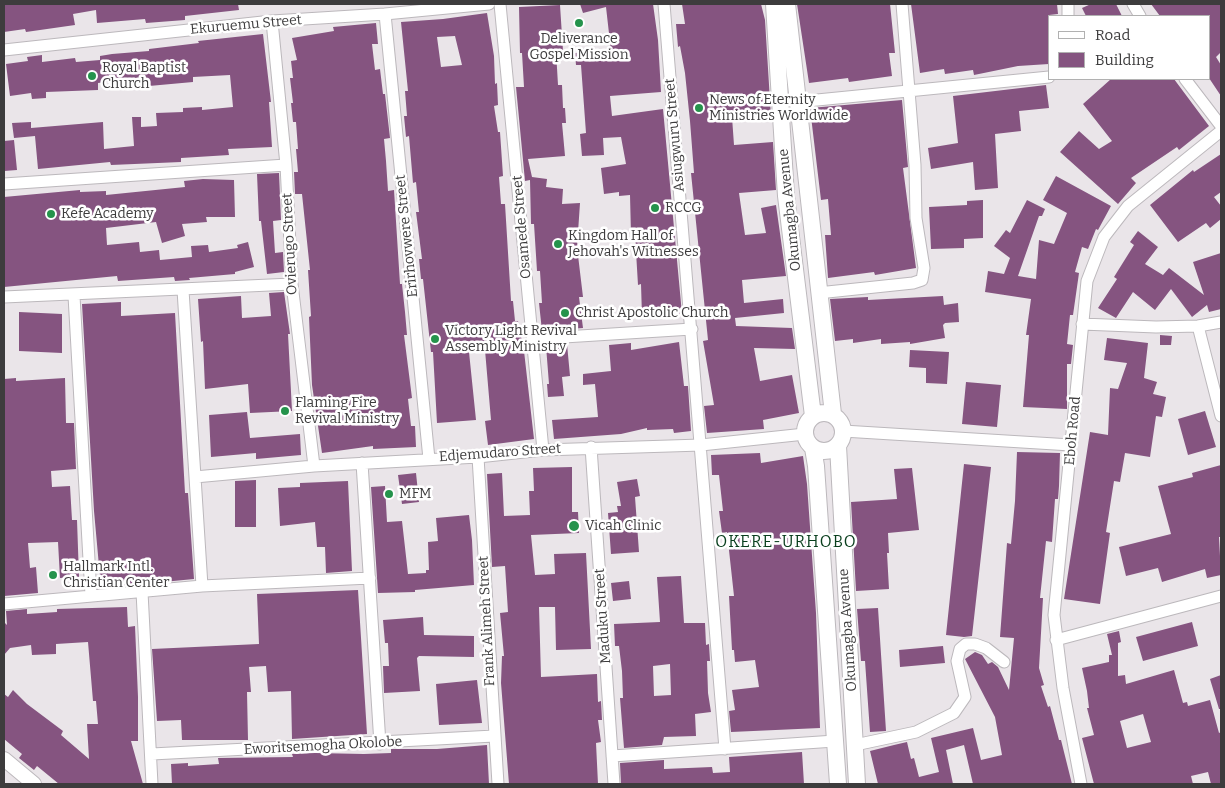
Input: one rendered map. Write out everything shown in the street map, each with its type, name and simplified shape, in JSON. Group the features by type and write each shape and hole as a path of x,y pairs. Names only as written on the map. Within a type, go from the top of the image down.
{"main road":[{"name":"Okumagba Avenue","path":"774,4 786,196 813,416"},
{"name":"Okumagba Avenue","path":"787,4 833,414"},
{"path":"822,412 833,414 840,421 840,438 826,451 809,441 806,424 813,416 822,412"},
{"name":"Okumagba Avenue","path":"840,438 857,784"},
{"name":"Okumagba Avenue","path":"809,441 816,466 838,784"}],"street":[{"name":"Ekuruemu Street","path":"4,50 272,21 385,14 488,4"},
{"name":"Osamede Street","path":"500,4 543,450"},
{"name":"Asiugwuru Street","path":"664,4 725,749"},
{"path":"818,293 913,283 922,280 924,268 916,218 910,90 902,4"},
{"path":"1133,4 1139,15"},
{"name":"Erirhovwere Street","path":"385,14 429,459"},
{"name":"Ovierugo Street","path":"272,21 286,165 292,284 314,466"},
{"path":"797,102 1048,77"},
{"path":"1186,80 1221,126"},
{"name":"Eboh Road","path":"1081,784 1056,640 1054,615 1087,281 1104,237 1128,206 1221,131"},
{"path":"4,184 286,165"},
{"path":"4,298 292,284"},
{"path":"182,290 202,586"},
{"path":"74,296 91,595"},
{"path":"1082,324 1156,327 1198,326 1221,322"},
{"path":"1198,326 1221,416"},
{"path":"532,339 692,329"},
{"path":"840,438 1072,445"},
{"name":"Edjemudaro Street","path":"195,477 314,466 478,457 591,447 809,441"},
{"name":"Maduku Street","path":"591,447 614,784"},
{"name":"Frank Alimeh Street","path":"478,457 498,784"},
{"path":"362,463 380,744"},
{"path":"4,604 202,586 370,578"},
{"path":"142,592 152,754 152,784"},
{"path":"1056,640 1221,596"},
{"path":"855,745 916,732 954,714 965,698 957,661 960,649 966,644 975,644 986,648 1004,662"},
{"name":"Eworitsemogha Okolobe","path":"152,754 380,744 494,736"},
{"path":"612,756 834,741"},
{"path":"4,759 34,784"}],"building":[{"path":"4,4 238,4 239,10 185,16 185,20 146,23 145,19 97,23 96,10 73,14 75,25 26,32 25,29 4,32"},
{"path":"580,4 653,4 658,40 661,92 610,96 612,116 663,109 682,314 642,316 641,284 638,285 635,235 631,235 630,195 619,196 619,192 604,194 601,168 626,164 621,137 603,138 604,155 582,156 580,134 586,133 581,65 576,65 575,53 611,51 606,7 583,13"},
{"path":"682,4 761,4 765,20 771,117 732,117 734,145 773,142 776,190 739,193 745,235 766,233 761,208 776,205 786,276 742,280 744,303 783,299 784,313 735,318 736,326 792,328 795,349 754,348 760,381 792,375 799,413 763,420 764,429 707,433 704,406 714,405 703,341 708,340 691,173 694,173 690,121 685,73 680,46 678,47 676,24 685,24"},
{"path":"797,4 890,4 895,53 889,53 892,76 849,82 848,78 809,83"},
{"path":"911,4 1057,4 1058,14 1048,15 1048,64 1018,66 974,75 973,70 945,74 944,69 920,73"},
{"path":"1091,4 1116,4 1122,15 1086,15 1082,8"},
{"path":"1151,4 1221,4 1221,52 1216,57 1221,65 1221,96 1210,80 1210,15 1159,15"},
{"path":"560,5 563,51 556,51 558,85 562,85 563,108 565,108 566,123 562,123 565,156 528,159 532,177 547,179 546,187 563,189 562,204 580,203 577,247 583,297 579,297 583,328 542,331 539,303 542,303 540,271 537,271 534,224 531,224 530,180 525,181 516,87 524,87 522,53 520,53 519,7"},
{"path":"487,13 494,56 495,84 497,83 498,105 494,106 498,132 500,132 503,176 499,177 501,204 505,204 511,301 513,301 515,321 518,321 524,351 534,439 488,445 485,421 491,420 485,350 469,352 476,420 437,423 433,352 431,352 419,259 422,259 416,212 419,212 416,182 413,183 409,136 406,137 404,116 407,116 405,91 408,91 401,22","holes":["455,36 462,65 441,67 437,37"]},
{"path":"376,23 378,44 372,44 375,70 380,69 383,94 385,94 390,138 384,139 388,191 394,190 400,284 402,284 407,335 404,335 412,398 408,399 411,426 415,426 416,447 373,449 373,446 322,453 312,385 308,270 310,270 302,194 295,194 294,172 298,172 296,149 298,149 296,122 293,122 290,78 293,78 291,61 297,60 292,38 334,31 333,27"},
{"path":"263,34 271,102 269,102 272,147 228,149 229,155 181,158 181,162 111,165 110,162 38,169 35,136 14,138 12,123 31,122 31,128 103,122 104,149 134,146 132,117 141,117 141,127 157,126 156,113 183,112 183,108 202,107 202,110 233,107 230,75 193,77 193,82 116,89 115,81 98,83 98,90 46,92 46,98 32,99 31,93 10,96 6,64 28,61 27,57 42,55 42,62 75,58 76,62 100,60 100,56 112,54 149,51 149,49 199,43 198,41"},
{"path":"1110,80 1175,80 1209,126 1179,150 1177,147 1131,178 1136,183 1118,204 1060,152 1079,131 1099,149 1112,141 1083,104"},
{"path":"1046,85 1049,108 1019,111 1021,131 995,134 998,188 975,190 973,162 931,169 928,148 958,143 953,96"},
{"path":"902,100 908,167 903,168 916,268 875,275 874,272 828,278 825,235 831,235 828,199 821,200 810,108"},
{"path":"14,140 17,170 4,171 4,141"},
{"path":"1221,154 1221,192 1214,197 1221,206 1221,219 1210,228 1206,223 1178,242 1150,205 1193,170 1194,172"},
{"path":"279,173 281,220 273,221 275,253 283,252 284,272 267,274 261,221 259,221 257,174"},
{"path":"1056,176 1111,206 1098,230 1096,229 1088,249 1082,247 1075,272 1079,273 1073,315 1070,315 1067,344 1073,345 1071,364 1067,364 1067,409 1023,407 1029,335 1026,335 1031,299 985,292 988,271 1004,274 1010,258 994,246 1006,230 1010,233 1027,200 1045,209 1042,216 1039,216 1018,276 1036,279 1039,240 1054,244 1067,213 1043,200"},
{"path":"203,179 234,180 235,217 206,217 207,222 182,224 185,236 162,243 156,222 106,228 107,245 139,242 140,252 159,250 160,260 192,257 191,246 208,245 209,252 238,248 237,245 248,242 254,267 235,272 235,274 189,278 190,280 175,281 174,277 118,281 117,276 4,287 4,197 80,190 80,192 106,191 106,195 185,187 184,181"},
{"path":"983,200 983,238 964,239 964,248 931,249 929,207 967,205 967,201"},
{"path":"1138,231 1158,247 1145,264 1163,275 1169,268 1204,295 1193,262 1221,253 1221,309 1209,312 1207,305 1192,317 1171,289 1155,310 1133,292 1116,318 1098,308 1117,279 1114,277 1134,245 1130,242"},
{"path":"284,292 290,334 288,334 292,411 250,413 248,384 205,389 203,341 201,342 198,299 241,296 242,318 271,316 269,293"},
{"path":"943,296 944,305 958,303 959,322 945,323 943,325 945,338 910,344 910,342 881,344 881,339 853,343 853,339 835,341 830,299 868,297 868,300"},
{"path":"121,302 121,316 175,313 185,493 188,493 194,579 101,588 94,511 82,304"},
{"path":"19,312 62,314 62,353 19,351"},
{"path":"1160,335 1172,336 1171,345 1160,345"},
{"path":"1107,338 1148,343 1144,378 1157,382 1153,394 1166,397 1162,417 1156,416 1150,457 1125,453 1120,482 1114,481 1106,532 1110,533 1100,604 1064,599 1090,432 1108,435 1110,388 1118,389 1127,363 1104,360"},
{"path":"679,342 684,386 688,386 691,431 674,433 673,429 647,430 647,428 621,434 554,439 552,420 598,417 595,384 583,385 583,374 611,371 609,345 631,343 631,350"},
{"path":"567,344 570,376 562,377 564,396 548,397 547,384 549,384 546,346"},
{"path":"910,350 949,352 947,384 926,383 926,368 909,367"},
{"path":"16,378 16,381 65,378 66,423 74,423 76,469 51,471 52,487 70,486 72,520 77,520 79,577 60,578 58,542 28,543 30,568 36,567 38,593 4,596 4,379"},
{"path":"966,382 1001,385 997,427 962,424"},
{"path":"1205,411 1216,447 1188,455 1178,419"},
{"path":"247,412 250,438 300,434 301,455 256,459 256,453 211,457 209,415"},
{"path":"1017,452 1060,453 1058,499 1055,499 1052,542 1046,541 1040,598 1043,598 1039,668 1044,685 1041,686 1048,707 1050,706 1059,740 1061,740 1072,784 973,784 964,745 946,750 953,784 878,784 870,751 894,745 907,742 911,759 914,758 919,777 939,772 931,738 973,728 981,760 1002,755 995,717 965,659 975,652 982,655 988,664 992,662 998,667 1009,690 1014,638 1000,637 1007,543 1011,544 1015,501"},
{"path":"760,453 761,463 803,456 807,484 816,613 820,728 731,732 729,711 735,710 732,690 759,687 755,660 735,662 734,650 732,650 729,596 734,596 727,532 722,533 719,511 723,511 719,475 712,475 711,455"},
{"path":"964,464 991,467 972,636 964,637 946,635"},
{"path":"1221,465 1221,537 1219,537 1221,575 1207,578 1205,569 1162,582 1158,568 1126,576 1119,547 1171,534 1158,486 1193,477 1192,473"},
{"path":"572,467 572,512 578,512 579,533 531,535 535,575 555,574 554,554 586,553 591,649 556,650 555,607 539,607 541,677 597,674 598,702 601,701 602,720 598,720 601,742 596,743 598,784 509,784 501,683 502,656 504,656 500,613 508,612 505,566 492,567 487,474 502,473 504,516 530,515 529,491 534,491 533,468"},
{"path":"912,468 919,530 888,533 889,589 856,591 851,502 897,499 894,469"},
{"path":"416,473 419,502 402,504 398,475"},
{"path":"637,479 640,496 635,497 639,552 611,554 608,513 618,512 617,506 621,506 617,482"},
{"path":"256,480 256,527 235,527 235,481"},
{"path":"348,481 352,571 326,573 325,547 317,547 315,522 280,526 278,488 300,487 300,483"},
{"path":"385,486 387,522 402,521 408,574 426,573 426,570 429,570 428,542 438,541 436,518 469,515 474,585 415,590 415,592 378,593 371,487"},
{"path":"681,576 684,623 705,623 706,645 709,644 710,661 707,661 708,693 711,712 695,714 696,736 664,737 662,745 624,748 620,698 623,698 622,671 619,646 615,646 614,624 660,622 657,577","holes":["670,664 671,695 654,696 653,666"]},
{"path":"629,581 631,599 613,601 611,583"},
{"path":"358,590 367,734 292,739 291,691 268,692 266,666 249,667 251,692 247,692 248,740 182,740 181,720 157,721 152,649 259,644 257,594"},
{"path":"127,607 128,627 135,626 138,697 138,741 131,741 143,784 59,784 37,766 34,770 19,758 22,754 4,739 4,694 8,697 13,690 27,704 63,731 61,735 89,759 87,724 98,724 96,701 93,701 88,642 56,644 56,654 32,655 31,645 10,648 4,655 4,622 7,625 6,611 27,609 27,614 57,612 57,609"},
{"path":"878,608 886,731 870,732 865,661 861,661 857,609"},
{"path":"423,617 424,635 474,636 474,657 419,656 417,658 420,691 384,693 383,666 389,666 388,643 385,643 383,620"},
{"path":"1192,622 1198,646 1143,661 1136,637"},
{"path":"1119,631 1121,642 1118,643 1118,676 1125,675 1126,684 1174,670 1183,703 1187,702 1188,706 1210,700 1219,733 1221,732 1221,784 1211,784 1208,772 1191,776 1193,784 1094,784 1082,738 1094,735 1087,708 1089,708 1087,691 1082,668 1109,662 1109,655 1112,655 1107,634","holes":["1143,714 1151,742 1127,748 1120,721"]},
{"path":"943,646 945,663 900,667 899,650"},
{"path":"1221,675 1221,709 1219,709 1210,679"},
{"path":"477,680 482,723 439,725 436,684"},
{"path":"487,745 489,784 172,784 171,764 188,763 188,766 219,764 218,758 293,757 292,754 315,753 391,753 391,749 437,749"},
{"path":"802,752 804,784 621,784 620,763 664,760 664,769 712,767 713,773 730,772 729,757"}],"place":[{"name":"Deliverance Gospel Mission","path":"579,23"},
{"name":"Royal Baptist Church","path":"92,76"},
{"name":"News of Eternity Ministries Worldwide","path":"699,108"},
{"name":"RCCG","path":"655,208"},
{"name":"Kefe Academy","path":"51,214"},
{"name":"Kingdom Hall of Jehovah's Witnesses","path":"558,244"},
{"name":"Christ Apostolic Church","path":"565,313"},
{"name":"Victory Light Revival Assembly Ministry","path":"435,339"},
{"name":"Flaming Fire Revival Ministry","path":"285,411"},
{"name":"MFM","path":"389,494"},
{"name":"Vicah Clinic","path":"574,526"},
{"name":"Hallmark Intl. Christian Center","path":"53,575"}],"district":[{"name":"OKERE-URHOBO","path":"786,543"}]}
